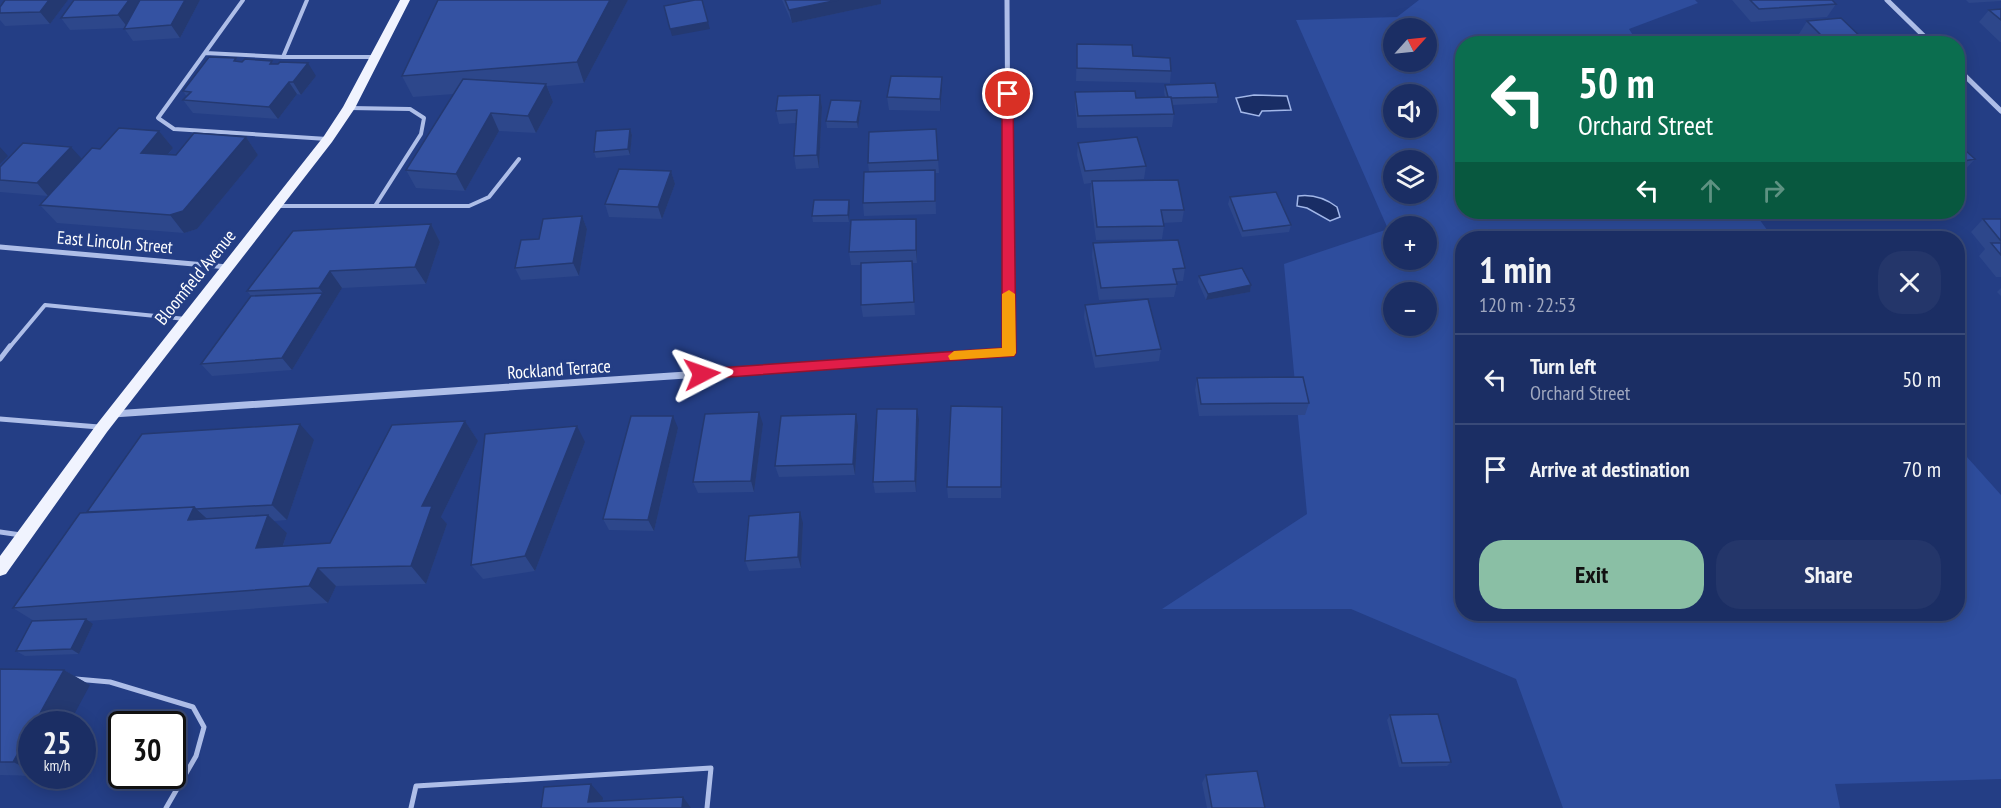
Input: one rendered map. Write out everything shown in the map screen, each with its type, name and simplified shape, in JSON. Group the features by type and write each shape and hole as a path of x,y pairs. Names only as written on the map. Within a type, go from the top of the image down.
{"main road":[{"name":"Bloomfield Avenue","path":"0,568 112,414 328,139 348,108 405,0"}],"street":[{"name":"Rockland Terrace","path":"112,414 1009,353 1007,0"},
{"path":"1887,0 1924,36"},
{"path":"1965,76 2001,111"},
{"name":"East Lincoln Street","path":"0,247 228,267"}],"lane":[{"path":"243,0 158,118 174,129 328,139"},
{"path":"283,57 307,0"},
{"path":"205,53 283,57 376,57"},
{"path":"348,108 410,109 424,118 421,134 375,206"},
{"path":"276,206 469,206 489,197 519,159"},
{"path":"0,359 45,305 186,319"},
{"path":"0,419 102,428"},
{"path":"0,532 24,535"},
{"path":"66,678 110,682 193,707 204,727 195,756 166,808"},
{"path":"411,808 416,786 711,768 707,808"}],"shaded area":[{"path":"1419,0 1695,0 1698,3 1629,29 1634,36 1455,36 1455,219 1759,219 1768,231 1455,231 1455,621 1965,621 1965,455 2001,495 2001,779 1835,784 1840,808 1563,808 1516,679 1351,609 1162,609 1307,514 1284,264 1383,231 1383,270 1437,270 1437,216 1383,218 1296,20 1397,17"},
{"path":"1254,95 1287,96 1291,110 1262,111 1259,116 1241,112 1236,98"},
{"path":"1298,196 1314,196 1328,201 1337,207 1340,217 1330,221 1307,208 1297,206"}],"building":[{"path":"5,0 49,0 40,12 0,13 0,7"},
{"path":"74,0 129,0 118,15 61,18"},
{"path":"140,0 185,0 171,25 124,29"},
{"path":"438,0 610,0 577,62 402,76"},
{"path":"702,0 708,22 670,29 664,6"},
{"path":"785,0 838,0 789,10"},
{"path":"1750,0 1832,0 1836,4 1759,9"},
{"path":"2001,9 2001,20 1989,10"},
{"path":"1841,18 1860,36 1822,36 1807,21"},
{"path":"1077,44 1132,45 1133,56 1170,58 1171,71 1077,68"},
{"path":"209,57 236,58 234,61 242,62 245,59 272,61 270,64 308,63 269,107 183,100 191,92 183,91"},
{"path":"891,76 942,77 940,99 887,97"},
{"path":"463,79 546,84 528,116 491,113 456,174 406,170"},
{"path":"1215,83 1218,97 1171,98 1168,97 1165,85"},
{"path":"1135,91 1136,98 1171,97 1174,114 1078,116 1075,92"},
{"path":"820,95 817,155 794,156 797,110 776,111 778,96"},
{"path":"831,100 861,101 857,122 826,121"},
{"path":"119,128 159,131 141,153 176,155 194,133 246,137 183,211 170,215 40,205 92,148 100,149"},
{"path":"630,129 628,149 594,152 596,131"},
{"path":"936,129 938,160 868,163 869,132"},
{"path":"1137,137 1146,166 1085,171 1078,143"},
{"path":"23,143 71,147 37,183 0,180 0,167"},
{"path":"1965,150 1975,159 1965,161"},
{"path":"619,169 671,171 658,207 605,204"},
{"path":"935,170 935,201 863,203 864,172"},
{"path":"1178,180 1184,210 1161,210 1164,226 1097,227 1092,181"},
{"path":"1276,192 1291,225 1243,231 1230,197"},
{"path":"814,200 849,200 848,215 812,216"},
{"path":"582,216 573,263 515,268 521,240 539,239 543,219"},
{"path":"916,219 916,250 849,252 851,220"},
{"path":"1983,219 2001,219 2001,241"},
{"path":"431,224 415,267 330,271 319,288 247,291 293,231"},
{"path":"1178,240 1185,268 1173,269 1177,284 1101,288 1093,243"},
{"path":"1991,243 2001,243 2001,255"},
{"path":"912,261 914,302 861,305 861,263"},
{"path":"1242,268 1251,285 1208,294 1199,276"},
{"path":"323,293 282,358 201,364 251,296"},
{"path":"1148,299 1161,349 1096,356 1085,305"},
{"path":"1303,377 1309,403 1201,404 1197,378"},
{"path":"951,406 1002,407 1001,487 947,487"},
{"path":"877,409 917,409 915,481 873,482"},
{"path":"759,412 751,481 693,482 705,414"},
{"path":"856,414 853,464 775,466 781,416"},
{"path":"631,416 673,416 648,520 603,519"},
{"path":"465,421 422,506 432,506 411,566 318,568 309,586 13,608 80,513 194,507 188,520 268,515 256,548 330,543 392,425"},
{"path":"300,424 272,505 87,512 142,434"},
{"path":"577,426 525,556 471,565 485,434"},
{"path":"800,512 798,557 745,561 749,516"},
{"path":"86,619 71,649 16,651 32,621"},
{"path":"0,669 64,670 41,711 18,711 18,753 13,762 0,762"},
{"path":"1438,714 1451,762 1402,763 1390,715"},
{"path":"1257,771 1265,808 1212,808 1206,775"},
{"path":"591,784 588,802 683,797 682,808 541,808 544,787"}],"slow traffic":[{"path":"954,356 1009,353 1009,294"}],"route":[{"path":"702,374 1009,353 1008,94"}]}
